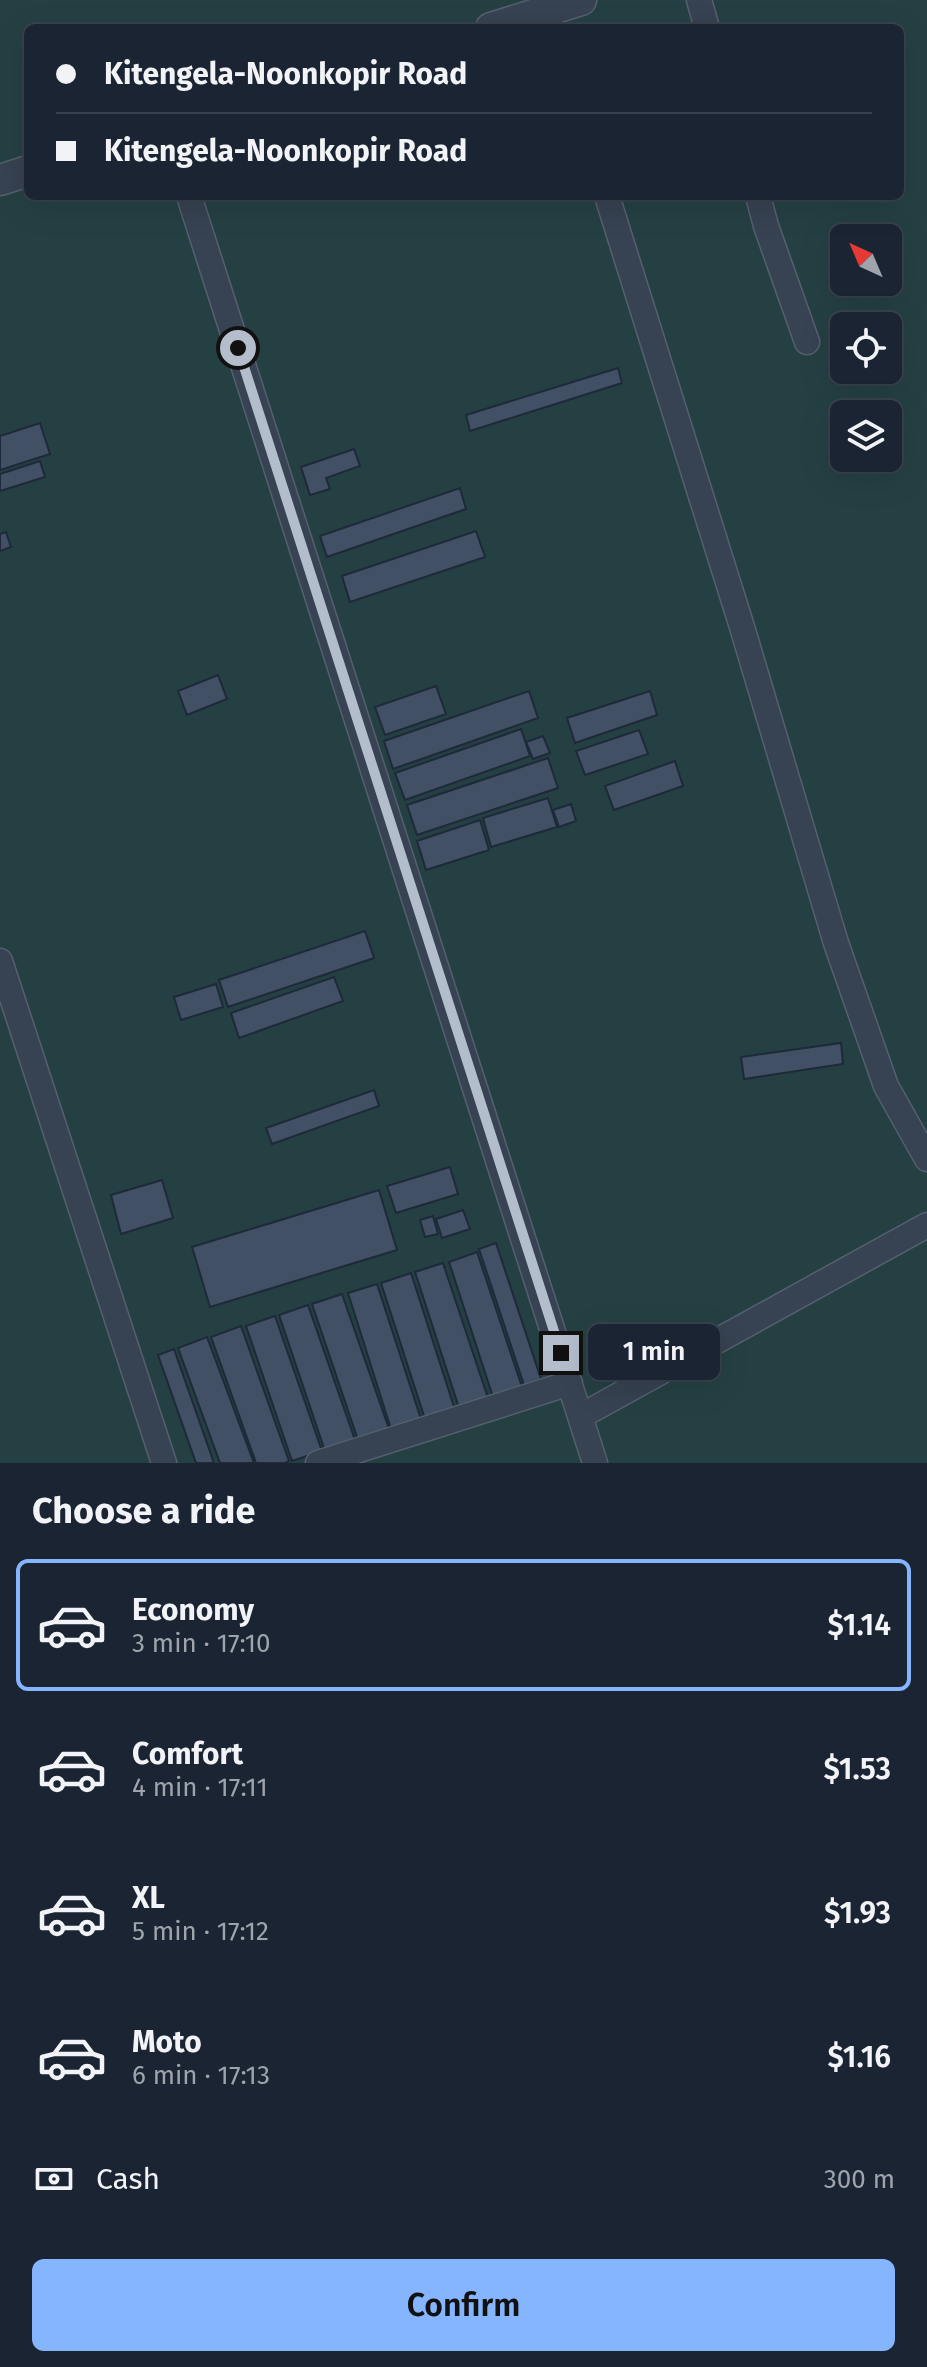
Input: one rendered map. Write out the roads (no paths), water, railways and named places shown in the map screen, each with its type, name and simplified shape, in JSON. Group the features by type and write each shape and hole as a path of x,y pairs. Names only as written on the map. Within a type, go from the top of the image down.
{"street":[{"path":"518,24 552,19 581,0"},
{"path":"699,0 706,24"},
{"path":"0,180 24,172"},
{"path":"190,200 595,1463"},
{"path":"608,200 742,627 836,943 886,1086 927,1159"},
{"path":"759,200 807,342"},
{"path":"0,961 164,1463"},
{"path":"581,1416 927,1225"},
{"path":"318,1463 570,1383"}]}
